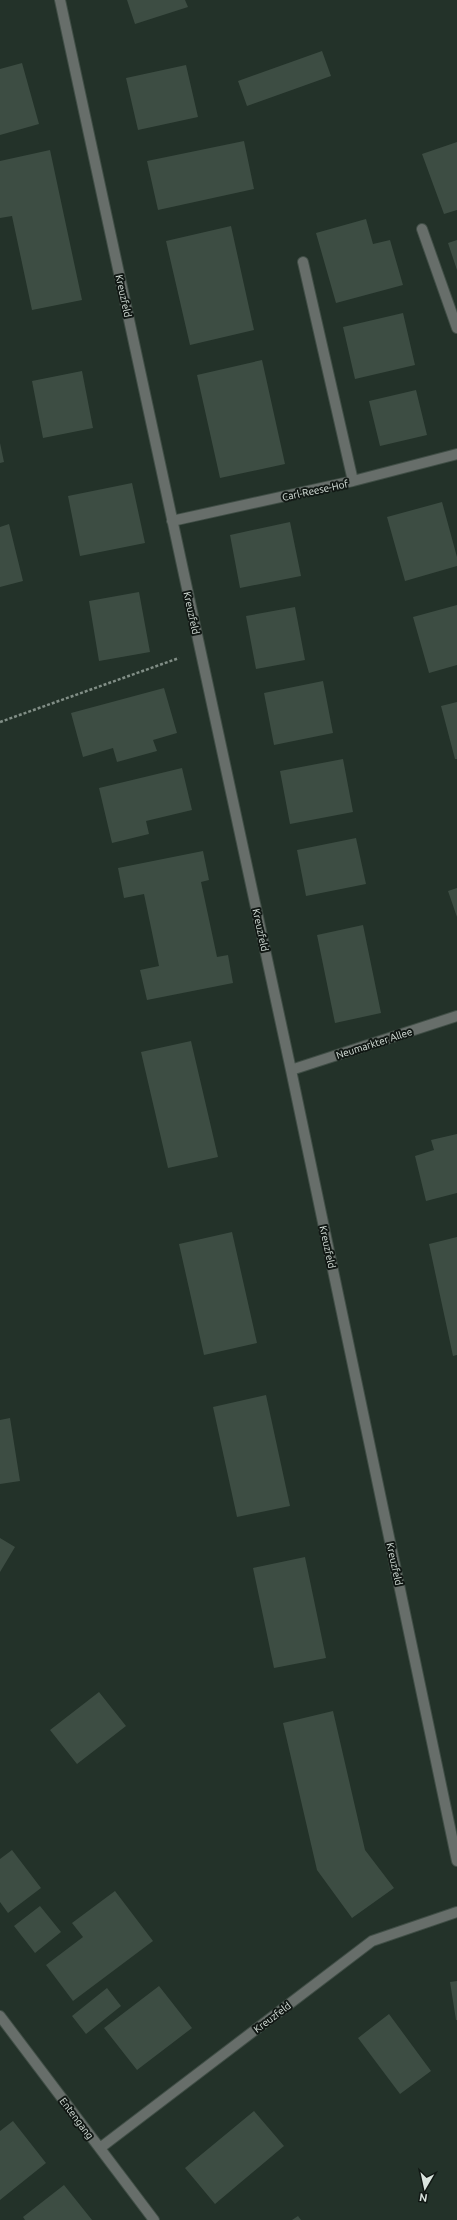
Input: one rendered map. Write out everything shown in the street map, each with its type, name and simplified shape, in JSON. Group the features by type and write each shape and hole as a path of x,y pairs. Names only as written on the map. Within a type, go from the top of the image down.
{"street":[{"name":"Kreuzfeld","path":"60,0 291,1070 457,1861"},
{"path":"422,229 457,328"},
{"path":"303,262 353,481"},
{"name":"Carl-Reese-Hof","path":"172,521 353,481 457,454"},
{"name":"Neumarkter Allee","path":"291,1070 457,1016"},
{"name":"Kreuzfeld","path":"100,2148 372,1941 457,1912"},
{"name":"Entengang","path":"0,2016 154,2220"}],"path":[{"path":"0,722 200,650"}],"building":[{"path":"127,0 185,0 188,7 135,24"},
{"path":"322,51 331,76 247,106 238,81"},
{"path":"22,63 39,124 0,135 0,69"},
{"path":"186,65 198,117 138,130 126,78"},
{"path":"244,141 254,189 158,210 147,161"},
{"path":"457,142 457,210 444,214 422,154"},
{"path":"50,150 82,300 32,310 12,216 0,218 0,161"},
{"path":"366,219 373,244 390,240 403,285 336,303 316,233"},
{"path":"231,226 254,330 190,345 166,241"},
{"path":"457,240 457,270 448,243"},
{"path":"403,313 415,365 355,379 343,327"},
{"path":"262,360 285,464 220,478 197,375"},
{"path":"82,371 93,428 43,438 32,381"},
{"path":"416,390 427,435 380,446 369,401"},
{"path":"0,443 4,462 0,463"},
{"path":"132,483 145,543 80,556 68,496"},
{"path":"442,502 457,557 457,566 405,581 387,517"},
{"path":"290,522 301,576 240,588 230,535"},
{"path":"9,524 23,581 0,587 0,527"},
{"path":"139,592 150,652 99,661 89,601"},
{"path":"457,605 457,665 429,673 413,617"},
{"path":"295,607 305,660 256,669 246,616"},
{"path":"323,681 333,733 274,745 264,693"},
{"path":"164,688 177,733 153,740 157,751 117,762 113,748 83,757 71,713"},
{"path":"457,702 457,759 455,759 441,706"},
{"path":"343,759 353,812 290,824 280,771"},
{"path":"182,768 192,810 146,821 149,834 112,843 99,788"},
{"path":"356,838 366,884 306,896 297,850"},
{"path":"203,851 209,880 201,882 217,957 228,955 233,983 147,1000 140,970 159,966 144,894 124,898 118,868"},
{"path":"457,888 457,917 448,891"},
{"path":"363,925 381,1013 335,1023 317,935"},
{"path":"191,1041 218,1157 168,1168 141,1052"},
{"path":"457,1134 457,1193 426,1201 415,1156 434,1150 431,1140"},
{"path":"232,1232 257,1343 204,1355 179,1244"},
{"path":"457,1237 457,1355 453,1356 429,1244"},
{"path":"266,1395 290,1506 237,1517 213,1407"},
{"path":"10,1418 20,1481 0,1484 0,1420"},
{"path":"0,1538 15,1547 0,1572"},
{"path":"305,1557 326,1658 274,1668 253,1568"},
{"path":"99,1692 126,1726 77,1764 50,1730"},
{"path":"333,1711 365,1850 394,1888 352,1918 317,1870 283,1723"},
{"path":"12,1850 41,1888 8,1913 0,1902 0,1859"},
{"path":"115,1891 153,1941 73,2001 46,1965 83,1937 72,1923"},
{"path":"40,1906 61,1932 35,1953 14,1926"},
{"path":"457,1981 457,2020 456,2020 450,1982"},
{"path":"159,1986 192,2028 137,2070 104,2028"},
{"path":"107,1988 121,2006 86,2034 72,2016"},
{"path":"389,2014 431,2071 400,2094 358,2038"},
{"path":"254,2111 284,2146 215,2204 185,2168"},
{"path":"13,2121 46,2163 0,2200 0,2131"},
{"path":"64,2185 92,2220 25,2220 23,2217"},
{"path":"298,2216 301,2220 292,2220"}]}
